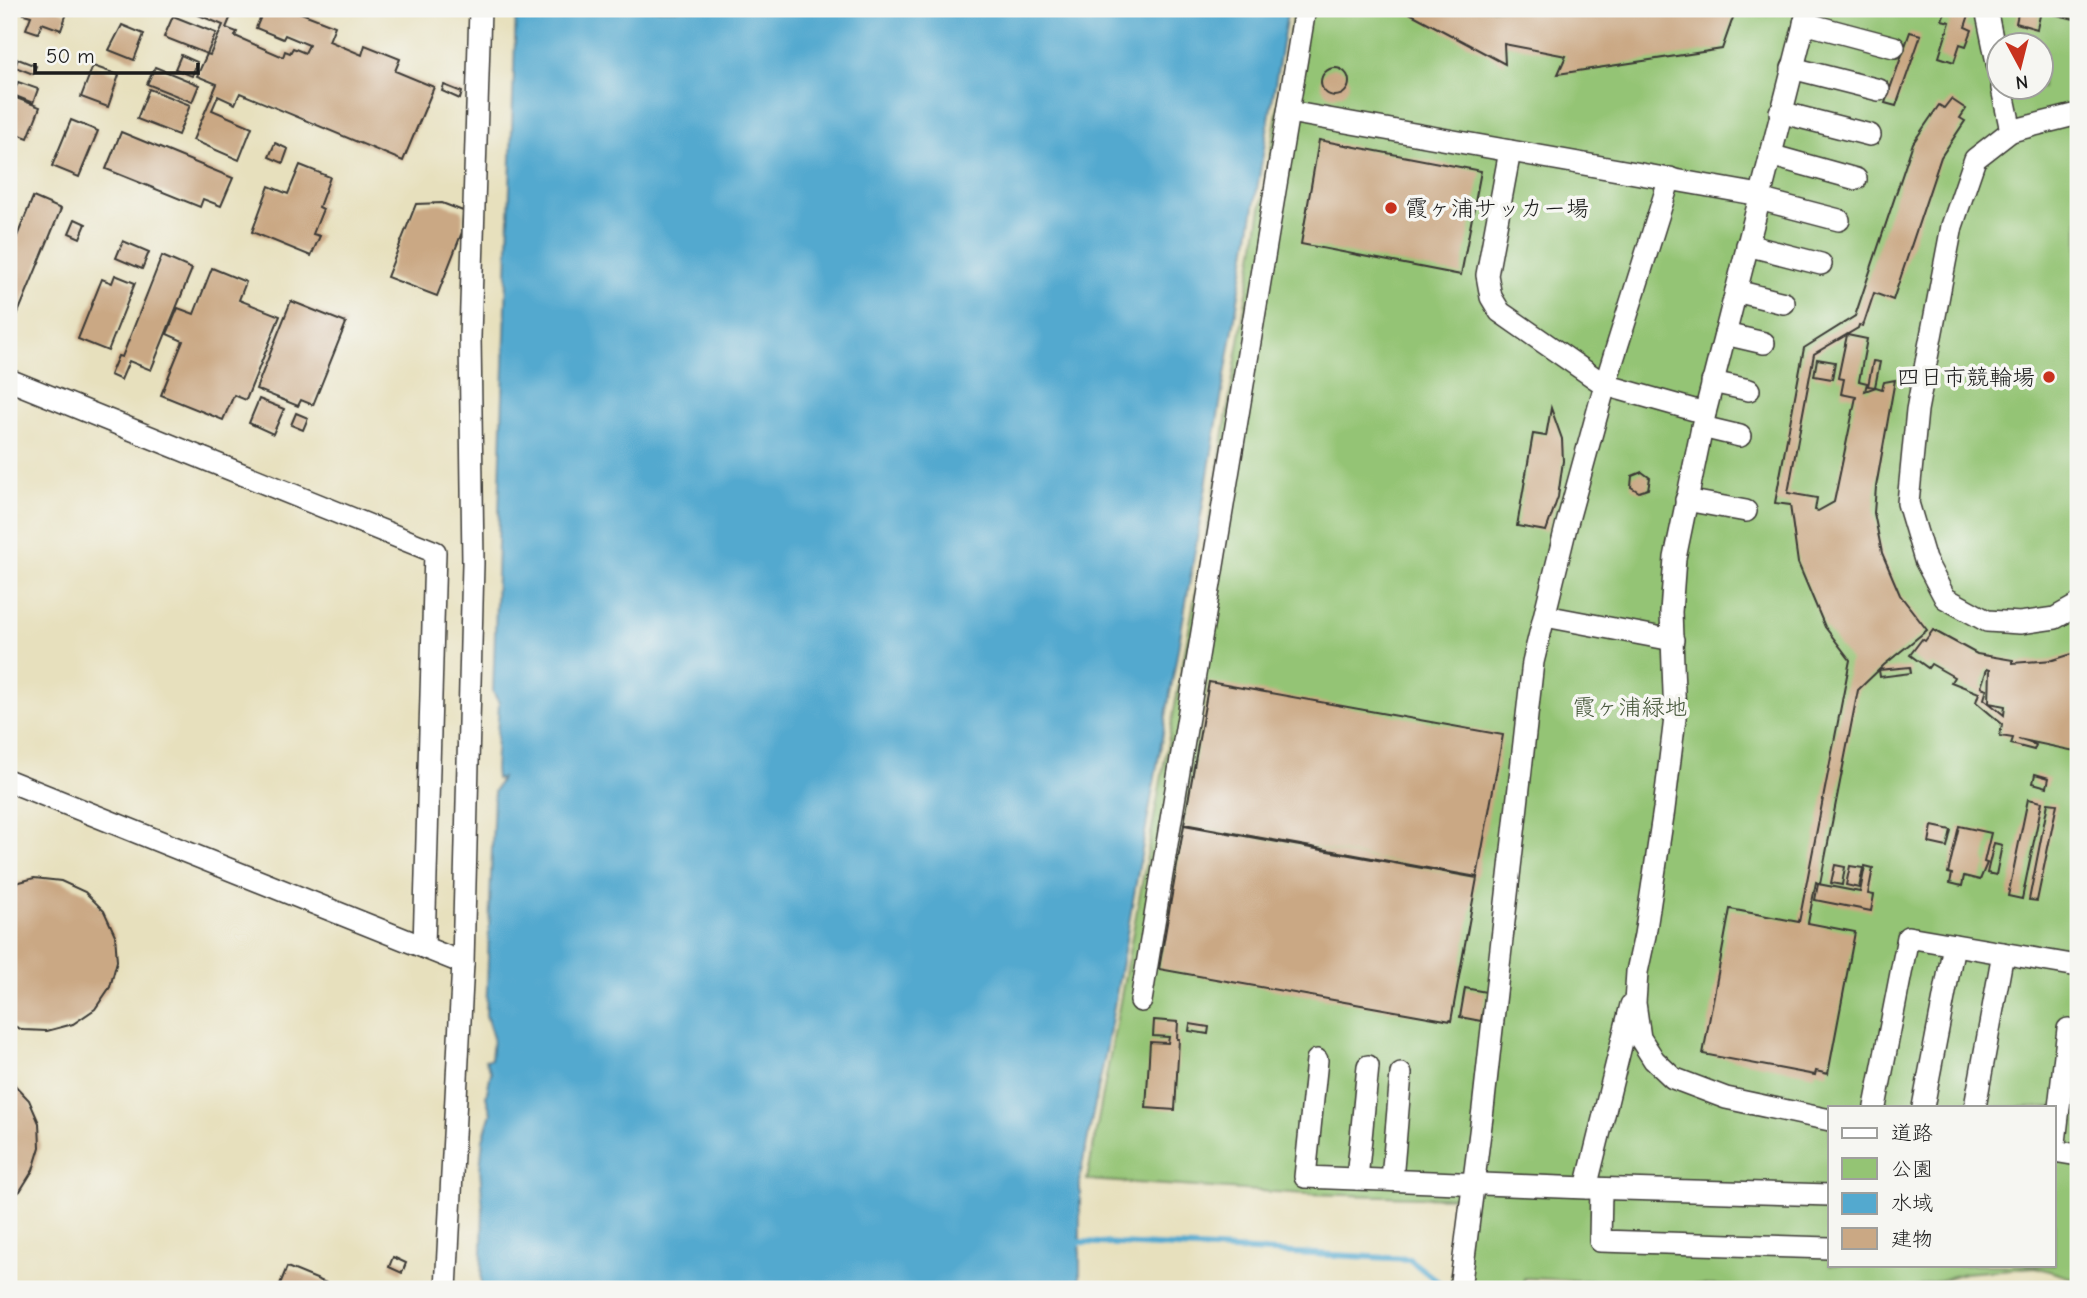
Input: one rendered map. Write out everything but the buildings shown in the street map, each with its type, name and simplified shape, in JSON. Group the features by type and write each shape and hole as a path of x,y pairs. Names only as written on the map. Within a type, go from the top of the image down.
{"street":[{"path":"446,1289 464,962 473,563 470,337 480,9"},
{"path":"1142,1001 1305,9"},
{"path":"1986,9 1991,32"},
{"path":"1828,1248 1600,1241 1594,1189 1636,986 1664,809 1675,718 1671,612 1675,558 1703,420 1780,112 1806,16 1894,47"},
{"path":"1792,68 1879,90"},
{"path":"2005,102 2011,131"},
{"path":"1289,112 1670,178 1759,197 1839,220"},
{"path":"1780,112 1870,135"},
{"path":"2078,114 2011,131 1975,159 1952,226 1917,410 1908,503 1925,560 1945,598 1987,621 1998,622 2020,623 2055,618 2078,605"},
{"path":"1510,151 1487,275 1491,297 1500,312 1605,385 1740,436"},
{"path":"1770,155 1856,179"},
{"path":"1460,1289 1534,662 1605,385 1670,178"},
{"path":"1747,245 1821,264"},
{"path":"1736,291 1784,303"},
{"path":"1724,334 1765,343"},
{"path":"9,380 435,552 424,947"},
{"path":"1713,383 1749,390"},
{"path":"1686,500 1746,511"},
{"path":"1545,616 1672,640"},
{"path":"9,781 464,962"},
{"path":"1875,1106 1908,937 2078,966"},
{"path":"1923,1106 1954,945"},
{"path":"1975,1106 2003,953"},
{"path":"1636,986 1635,1003 1640,1038 1654,1060 1673,1078 1726,1098 1828,1120"},
{"path":"2056,1134 2068,1029"},
{"path":"1317,1060 1306,1177 1392,1180 1473,1190 1594,1189 1828,1195"},
{"path":"1357,1179 1368,1066"},
{"path":"1392,1180 1401,1074"},
{"path":"2056,1151 2078,1155"}],"green space":[{"name":"霞ヶ浦緑地","path":"1294,9 2078,9 2078,1280 2036,1267 1964,1273 1911,1289 1805,1289 1524,1278 1523,1289 1451,1289 1457,1198 1307,1194 1087,1180 1212,505"}],"water":[{"path":"516,9 1288,9 1177,655 1106,1051 1080,1176 1080,1289 481,1289 483,1210 480,1169 483,1139 491,1113 486,1097 491,1072 485,1060 491,1059 493,1038 486,1015 494,792 501,778 496,779 495,769 499,703 493,692"}],"waterway":[{"path":"1080,1242 1409,1259 1446,1288 1473,1289"}],"place":[{"name":"霞ヶ浦サッカー場","path":"1391,208"},
{"name":"四日市競輪場","path":"2049,377"}]}
